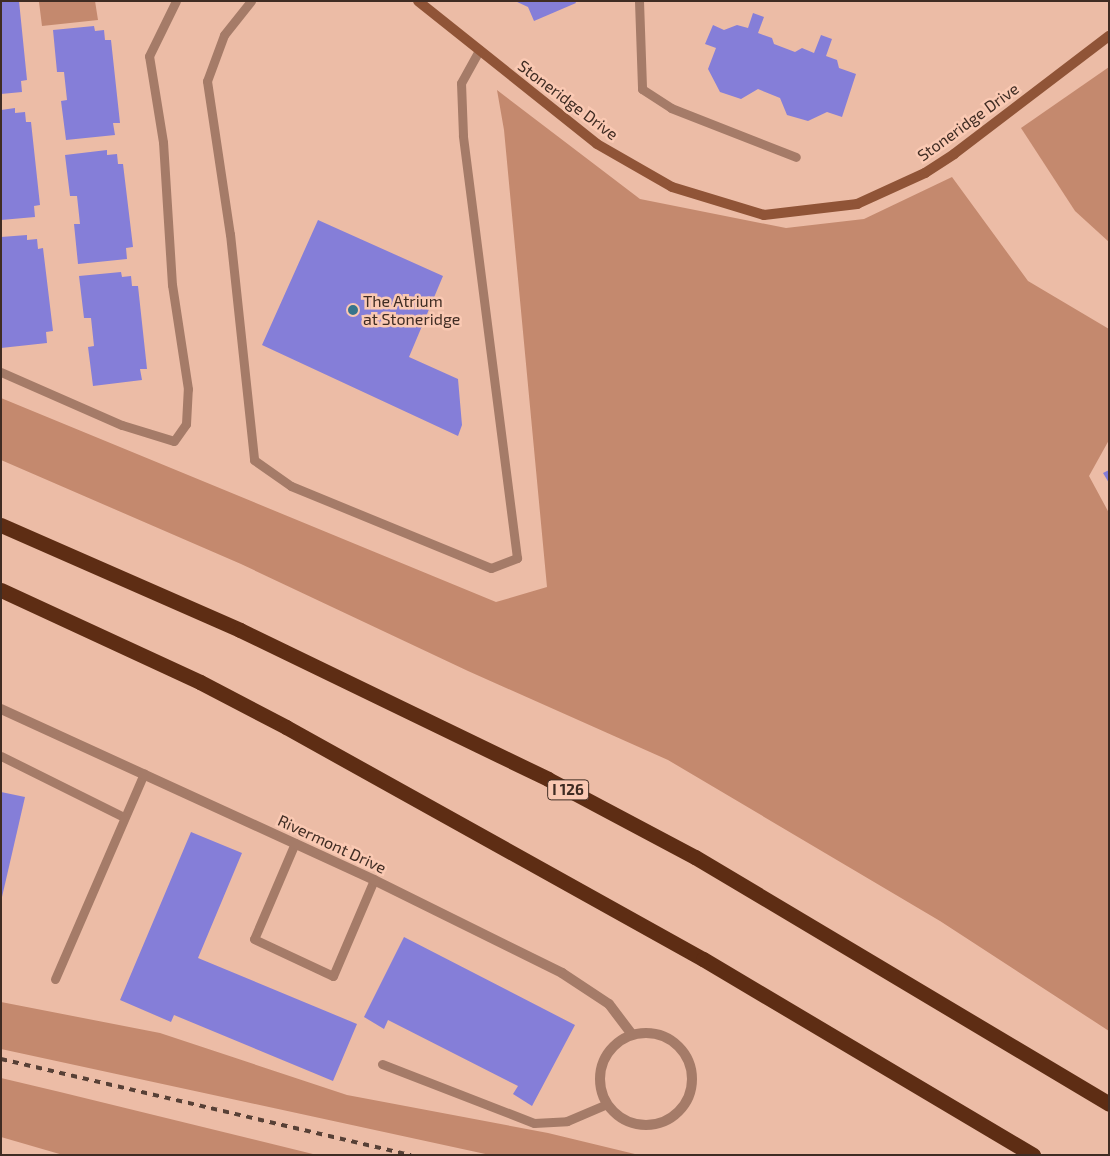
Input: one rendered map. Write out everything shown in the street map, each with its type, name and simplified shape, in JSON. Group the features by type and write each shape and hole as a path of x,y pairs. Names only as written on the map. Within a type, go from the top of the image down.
{"highway":[{"name":"I 126","path":"1,525 240,630 548,779 695,858 1109,1104"},
{"path":"1,590 200,682 295,732 703,959 1033,1155"}],"street":[{"name":"Stoneridge Drive","path":"418,1 597,144 672,187 764,215 857,204 925,173 954,154 1109,36"},
{"name":"Rivermont Drive","path":"1,709 374,880 576,982 609,1004 632,1034"},
{"path":"648,1032 677,1044 687,1056 692,1071 692,1087 687,1102 677,1114 648,1126 632,1123 618,1116 607,1104 601,1091 602,1063 619,1041 632,1034 648,1032"}],"lane":[{"path":"1,372 122,425 174,441 186,424 188,389 172,285 163,142 149,56 176,1"},
{"path":"251,1 224,35 207,81 230,234 254,460 292,486 491,568 517,558 463,135 461,83 479,50"},
{"path":"639,1 642,89 671,108 796,157"},
{"path":"1,756 124,816"},
{"path":"55,979 124,816 144,774"},
{"path":"294,843 254,939 333,976 374,880"},
{"path":"382,1064 534,1123 567,1121 607,1104"}],"shaded area":[{"path":"95,1 98,20 42,26 39,2"},
{"path":"1109,67 1109,242 1075,211 1021,128"},
{"path":"497,90 640,199 786,228 864,219 952,177 1028,281 1109,329 1109,440 1089,476 1109,513 1109,1031 940,921 668,760 468,671 241,564 1,460 1,398 496,602 547,587 504,130"},
{"path":"1,1002 160,1033 347,1095 548,1133 639,1155 490,1155 1,1049"},
{"path":"1,1078 317,1155 63,1155 1,1137"}],"building":[{"path":"1,1 19,1 27,80 21,81 22,92 1,94"},
{"path":"515,1 575,1 576,3 534,21 528,7"},
{"path":"753,13 764,17 758,33 772,38 774,44 795,52 802,48 814,53 821,35 832,39 826,56 837,60 839,68 856,74 842,117 827,112 808,121 787,115 780,98 758,89 741,99 720,92 708,69 716,48 705,44 713,25 724,30 737,25 748,28"},
{"path":"94,26 95,31 104,30 105,40 111,40 120,123 113,123 115,135 66,140 61,101 67,100 64,72 57,72 53,30"},
{"path":"15,108 15,113 25,112 26,122 31,122 40,205 34,206 35,217 1,220 1,110"},
{"path":"107,150 107,155 117,154 118,164 123,164 133,247 126,248 127,259 78,264 74,224 80,224 77,196 70,196 65,155"},
{"name":"The Atrium at Stoneridge","path":"318,220 443,276 409,357 458,379 462,425 458,436 262,345"},
{"path":"27,235 27,240 37,239 38,249 43,248 53,331 46,332 47,343 1,348 1,237"},
{"path":"121,272 122,277 131,276 132,286 138,286 147,369 140,369 142,380 93,386 88,347 94,346 91,318 84,318 79,276"},
{"path":"1109,470 1109,483 1103,473"},
{"path":"1,792 25,797 2,897 1,897"},
{"path":"191,832 242,853 198,958 357,1024 333,1081 174,1015 171,1022 120,1000"},
{"path":"404,937 575,1025 532,1106 513,1094 518,1086 388,1020 384,1029 364,1017"}],"railway":[{"path":"1,1059 411,1155"}],"place":[{"name":"The Atrium at Stoneridge","path":"353,310"}]}
